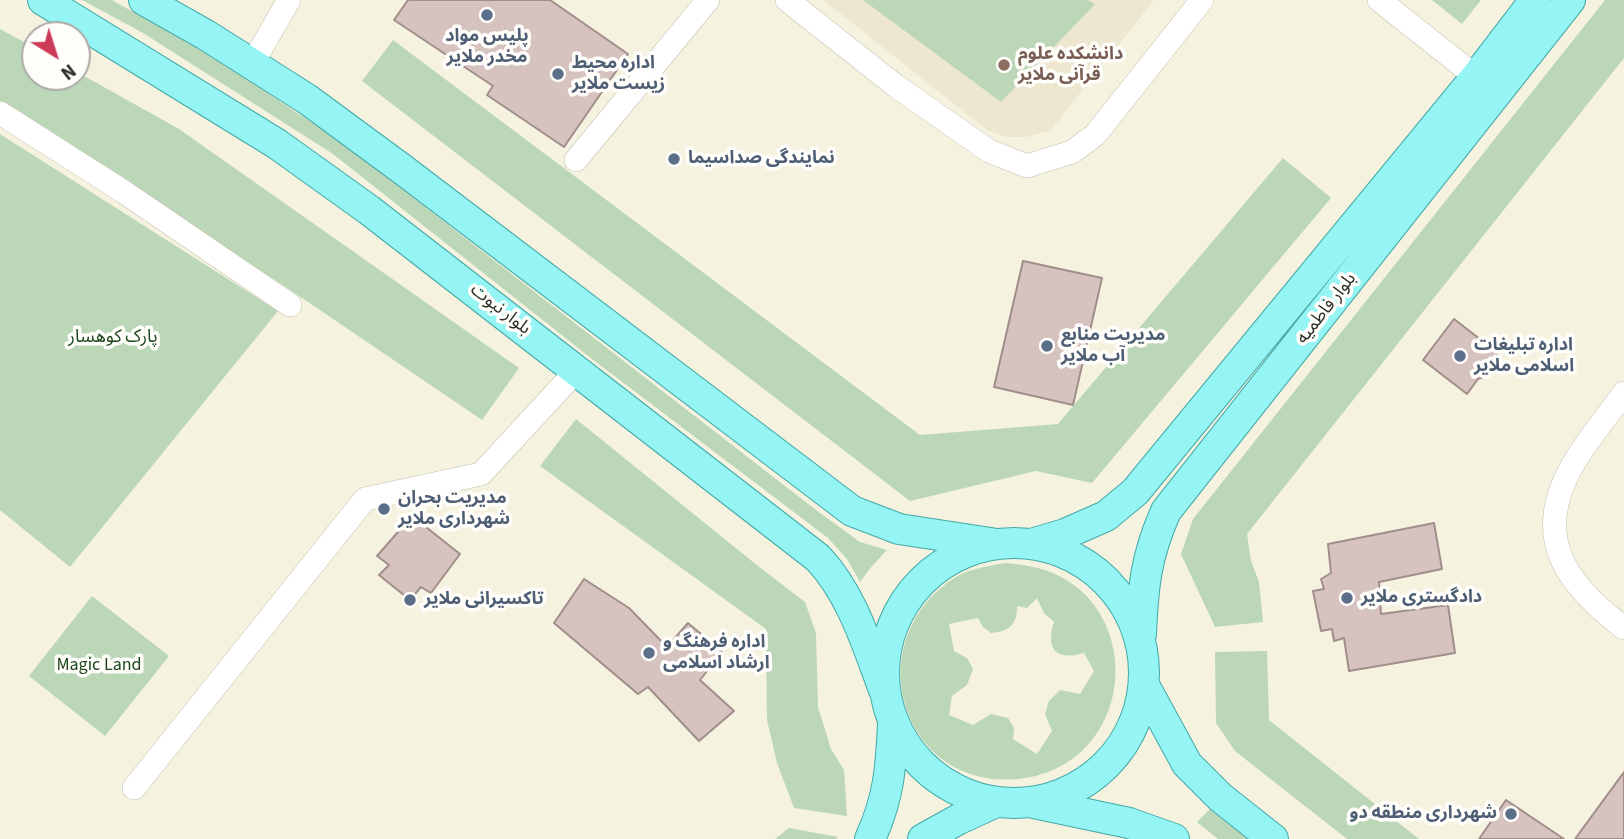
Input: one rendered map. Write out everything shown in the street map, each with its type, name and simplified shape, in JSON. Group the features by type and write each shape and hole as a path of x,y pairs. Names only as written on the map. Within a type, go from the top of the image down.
{"main road":[{"name":"بلوار نبوت","path":"43,0 277,144 369,210 578,369 818,558 831,571 848,601 884,690"},
{"path":"144,0 307,99 852,511 899,529 997,544 1031,544 1062,551 1089,566 1112,587 1130,612 1141,642 1144,685 1136,719 1119,750 1094,775 1064,793 1030,802"},
{"name":"بلوار فاطمیه","path":"1141,642 1144,576 1153,541 1166,512 1486,85 1535,0"},
{"name":"بلوار فاطمیه","path":"1031,544 1065,534 1105,516 1135,492 1486,85 1570,0"},
{"path":"997,544 969,551 943,564 920,582 890,632 884,661 884,690 893,723 910,752 934,776 963,794 996,802 1030,802 1129,823 1174,839"},
{"path":"1144,685 1187,764 1220,797 1273,839"},
{"path":"870,839 883,812 891,764 893,723"},
{"path":"923,839 996,802"}],"street":[{"path":"252,64 289,0"},
{"path":"576,160 708,0"},
{"path":"787,0 896,86 989,151 1027,166 1072,152 1095,135 1202,0"},
{"path":"1379,0 1486,85"},
{"path":"0,113 124,192 290,305"},
{"path":"134,788 365,499 481,474 578,369"},
{"path":"1624,393 1570,468 1555,508 1556,547 1567,572 1595,607 1624,628"}],"shaded area":[{"name":"دانشکده علوم قرآنی ملایر","path":"823,0 1154,0 1050,131 1026,137 1007,137 987,130"}],"green space":[{"path":"82,0 112,0 223,63 345,145 816,510 860,542 887,550 860,582 847,559 828,538 592,359 333,154 143,33"},
{"path":"863,0 1088,0 1095,4 1001,102"},
{"path":"1432,0 1481,0 1462,24"},
{"path":"1605,0 1624,0 1624,58 1247,534 1251,561 1259,582 1263,622 1215,627 1181,554 1193,519"},
{"path":"0,29 21,40 21,91 91,91 91,80 179,129 519,368 482,420 286,287 178,218 124,192 0,101"},
{"path":"393,40 920,435 1058,424 1283,158 1331,198 1092,483 1036,471 910,501 362,81"},
{"name":"پارک کوهسار","path":"0,134 278,311 70,567 0,510"},
{"path":"576,419 805,602 816,633 818,707 831,749 844,770 847,816 794,808 777,763 767,720 766,629 540,466"},
{"path":"1006,563 1045,570 1077,588 1093,604 1105,624 1113,645 1116,668 1108,713 1090,743 1063,765 1018,779 977,776 944,761 920,736 905,705 901,671 907,636 925,604 956,577 974,569","holes":["1037,598 1044,613 1054,622 1051,640 1056,651 1067,655 1084,653 1094,671 1080,694 1060,690 1049,701 1045,714 1052,731 1037,754 1013,739 1014,728 1008,718 991,714 973,725 949,715 952,696 967,685 973,669 967,658 954,651 949,624 978,618 983,627 991,633 1003,631 1014,622 1017,606 1027,608"]},
{"name":"Magic Land","path":"92,596 169,656 105,736 29,676"},
{"path":"1267,651 1269,720 1419,839 1347,839 1235,751 1216,723 1215,652"},
{"path":"1210,809 1249,839 1218,839 1197,822"},
{"path":"789,828 838,837 775,839"}],"building":[{"path":"408,0 550,0 628,54 564,147 487,95 493,86 394,20"},
{"path":"1023,261 1102,278 1073,405 994,387"},
{"name":"اداره تبلیغات اسلامی ملایر","path":"1454,319 1498,353 1491,362 1491,370 1478,379 1467,394 1423,360"},
{"name":"تاکسیرانی ملایر","path":"412,516 460,554 431,593 421,587 410,600 379,575 389,565 377,556"},
{"name":"دادگستری ملایر","path":"1434,523 1442,569 1379,582 1381,614 1448,605 1455,653 1349,671 1344,638 1334,641 1332,629 1321,631 1313,591 1324,589 1321,579 1331,573 1328,544"},
{"path":"584,579 629,608 667,647 688,623 722,652 700,680 734,711 699,741 648,687 638,694 554,623"},
{"path":"1624,772 1624,839 1575,839"},
{"name":"شهرداری منطقه دو","path":"1506,800 1564,839 1479,839"}],"place":[{"name":"پلیس مواد مخدر ملایر","path":"487,15"},
{"name":"دانشکده علوم قرآنی ملایر","path":"1004,65"},
{"name":"اداره محیط زیست ملایر","path":"558,74"},
{"name":"نمایندگی صداسیما","path":"674,159"},
{"name":"مدیریت منابع آب ملایر","path":"1047,346"},
{"name":"اداره تبلیغات اسلامی ملایر","path":"1460,356"},
{"name":"مدیریت بحران شهرداری ملایر","path":"384,509"},
{"name":"دادگستری ملایر","path":"1347,598"},
{"name":"تاکسیرانی ملایر","path":"410,600"},
{"name":"اداره فرهنگ و ارشاد اسلامی","path":"649,653"},
{"name":"شهرداری منطقه دو","path":"1511,814"}]}
